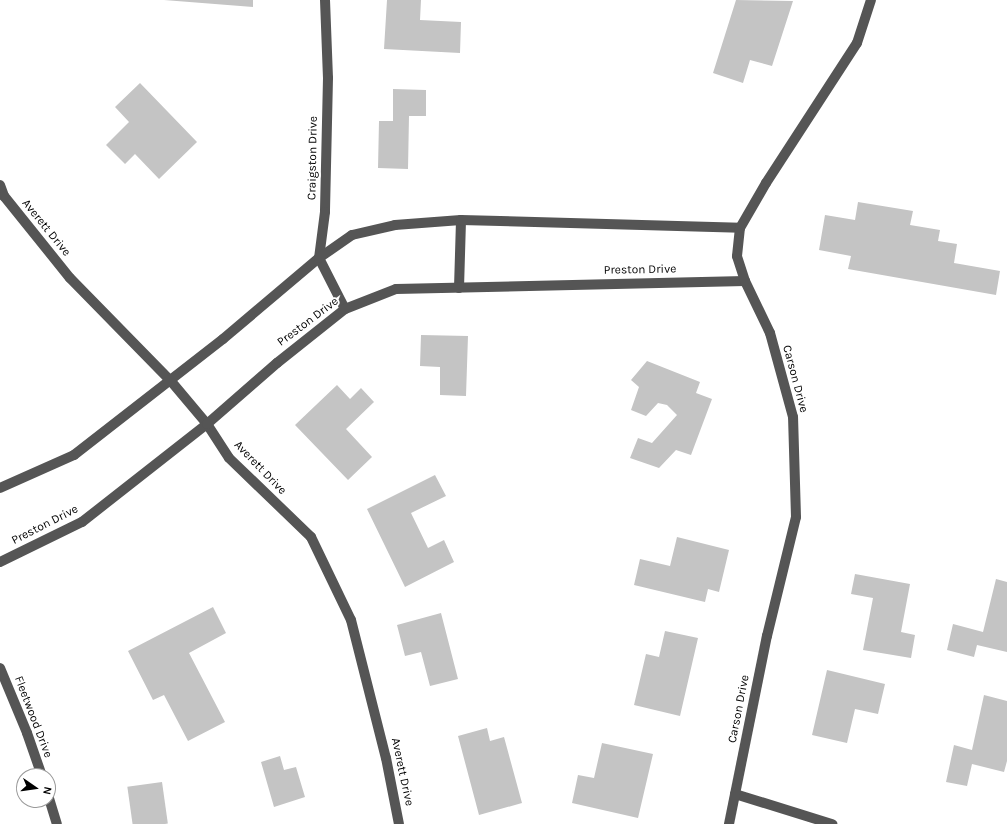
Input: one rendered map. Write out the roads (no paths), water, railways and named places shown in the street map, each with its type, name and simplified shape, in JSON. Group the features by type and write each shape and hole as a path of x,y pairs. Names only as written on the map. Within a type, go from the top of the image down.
{"street":[{"name":"Craigston Drive","path":"319,258 325,197 328,78 325,0"},
{"name":"Carson Drive","path":"729,824 767,636 796,517 793,417 770,333 745,281 737,256 740,228 766,183 857,43 871,0"},
{"name":"Averett Drive","path":"0,185 4,196 70,278 170,380 207,424 229,458 310,537 351,620 386,758 399,824"},
{"path":"459,288 461,220"},
{"path":"0,488 74,455 223,339 319,258 352,235 394,225 461,220 740,228"},
{"path":"319,258 344,309"},
{"name":"Preston Drive","path":"0,562 82,522 207,424 277,363 344,309 396,289 745,281"},
{"name":"Fleetwood Drive","path":"0,668 27,733 39,768"},
{"path":"736,794 832,824"},
{"path":"52,808 56,824"}]}
